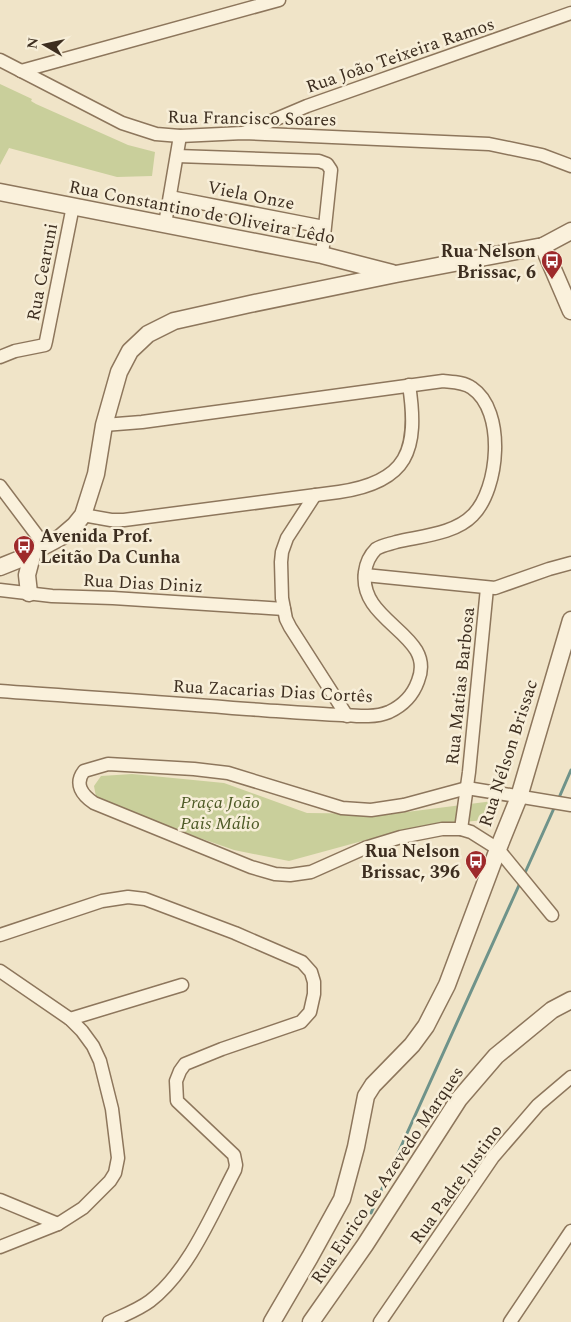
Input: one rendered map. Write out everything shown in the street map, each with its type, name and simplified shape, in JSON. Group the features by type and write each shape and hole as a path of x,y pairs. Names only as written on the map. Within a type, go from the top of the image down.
{"street":[{"path":"21,71 279,0"},
{"path":"568,0 571,15"},
{"name":"Rua João Teixeira Ramos","path":"243,132 316,102 571,15"},
{"name":"Rua Francisco Soares","path":"0,60 122,122 156,134 180,136 243,132 489,144 523,150 571,166"},
{"path":"165,224 180,136"},
{"path":"177,156 325,162 331,170 322,255"},
{"name":"Rua Francisco Soares","path":"548,157 571,156"},
{"name":"Rua Constantino de Oliveira Lêdo","path":"0,192 322,255 396,274"},
{"name":"Viela Onze","path":"170,197 324,227"},
{"name":"Rua Cearuni","path":"0,357 15,351 45,344 48,338 73,206"},
{"path":"0,567 39,549 70,530 83,515 96,474 104,425 119,372 124,360 140,340 159,328 174,321 396,274 542,246 571,231"},
{"path":"542,246 571,311"},
{"path":"104,425 142,422 409,385 443,381 460,383 476,391 487,407 493,424 495,459 483,502 469,519 455,527 378,548 369,558 365,575 487,588 502,587 549,569 571,564"},
{"path":"83,515 111,520 124,520 357,489 382,480 396,469 403,460 411,441 413,425 409,385"},
{"path":"0,486 39,549"},
{"path":"315,495 284,545 281,562 282,598 290,627 348,716"},
{"path":"29,593 27,575 39,549"},
{"name":"Rua Zacarias Dias Cortês","path":"0,691 348,716 372,716 391,711 410,696 416,686 422,672 420,657 415,648 378,611 368,598 364,586 365,575"},
{"name":"Rua Matias Barbosa","path":"461,829 467,788 487,588"},
{"name":"Rua Dias Diniz","path":"0,590 52,596 284,609"},
{"name":"Rua Nélson Brissac","path":"276,1320 342,1199 356,1147 366,1096 372,1085 412,1045 436,1008 519,796 571,620"},
{"path":"552,915 498,849 470,832 461,829 442,829 401,837 365,848 311,872 290,875 275,874 251,867 94,803 87,799 79,784 84,771 108,764 228,773 342,808 355,810 371,810 404,805 467,788 571,805"},
{"path":"0,934 102,901 128,897 137,898 235,933 302,962 312,972 314,982 312,1004 310,1012 301,1022 222,1049 186,1064 180,1071 176,1081 177,1101 234,1154 235,1170 196,1246 171,1281 148,1303 109,1322"},
{"path":"0,971 70,1019 93,1046 100,1061 112,1109 118,1158 115,1173 110,1181 82,1208 58,1224 0,1248"},
{"path":"70,1019 182,985"},
{"name":"Rua Eurico de Azevedo Marques","path":"310,1322 365,1245 459,1099 496,1056 552,1010 571,1000"},
{"name":"Rua Padre Justino","path":"380,1322 493,1157 538,1105 571,1077"},
{"path":"0,1200 58,1224"},
{"path":"510,1322 571,1231"}],"green space":[{"path":"0,84 32,99 31,101 36,104 128,145 155,152 152,176 117,177 9,148 0,165"},
{"name":"Praça João Pais Málio","path":"132,774 224,783 307,813 391,814 501,800 484,820 434,825 388,834 289,861 234,850 97,802 94,786 101,776"}],"waterway":[{"path":"558,800 571,770"},
{"path":"524,875 555,806"},
{"path":"371,1213 520,883"}],"place":[{"name":"Rua Nelson Brissac, 6","path":"552,280"},
{"name":"Avenida Prof. Leitão Da Cunha","path":"24,565"},
{"name":"Rua Nelson Brissac, 396","path":"476,880"}]}
